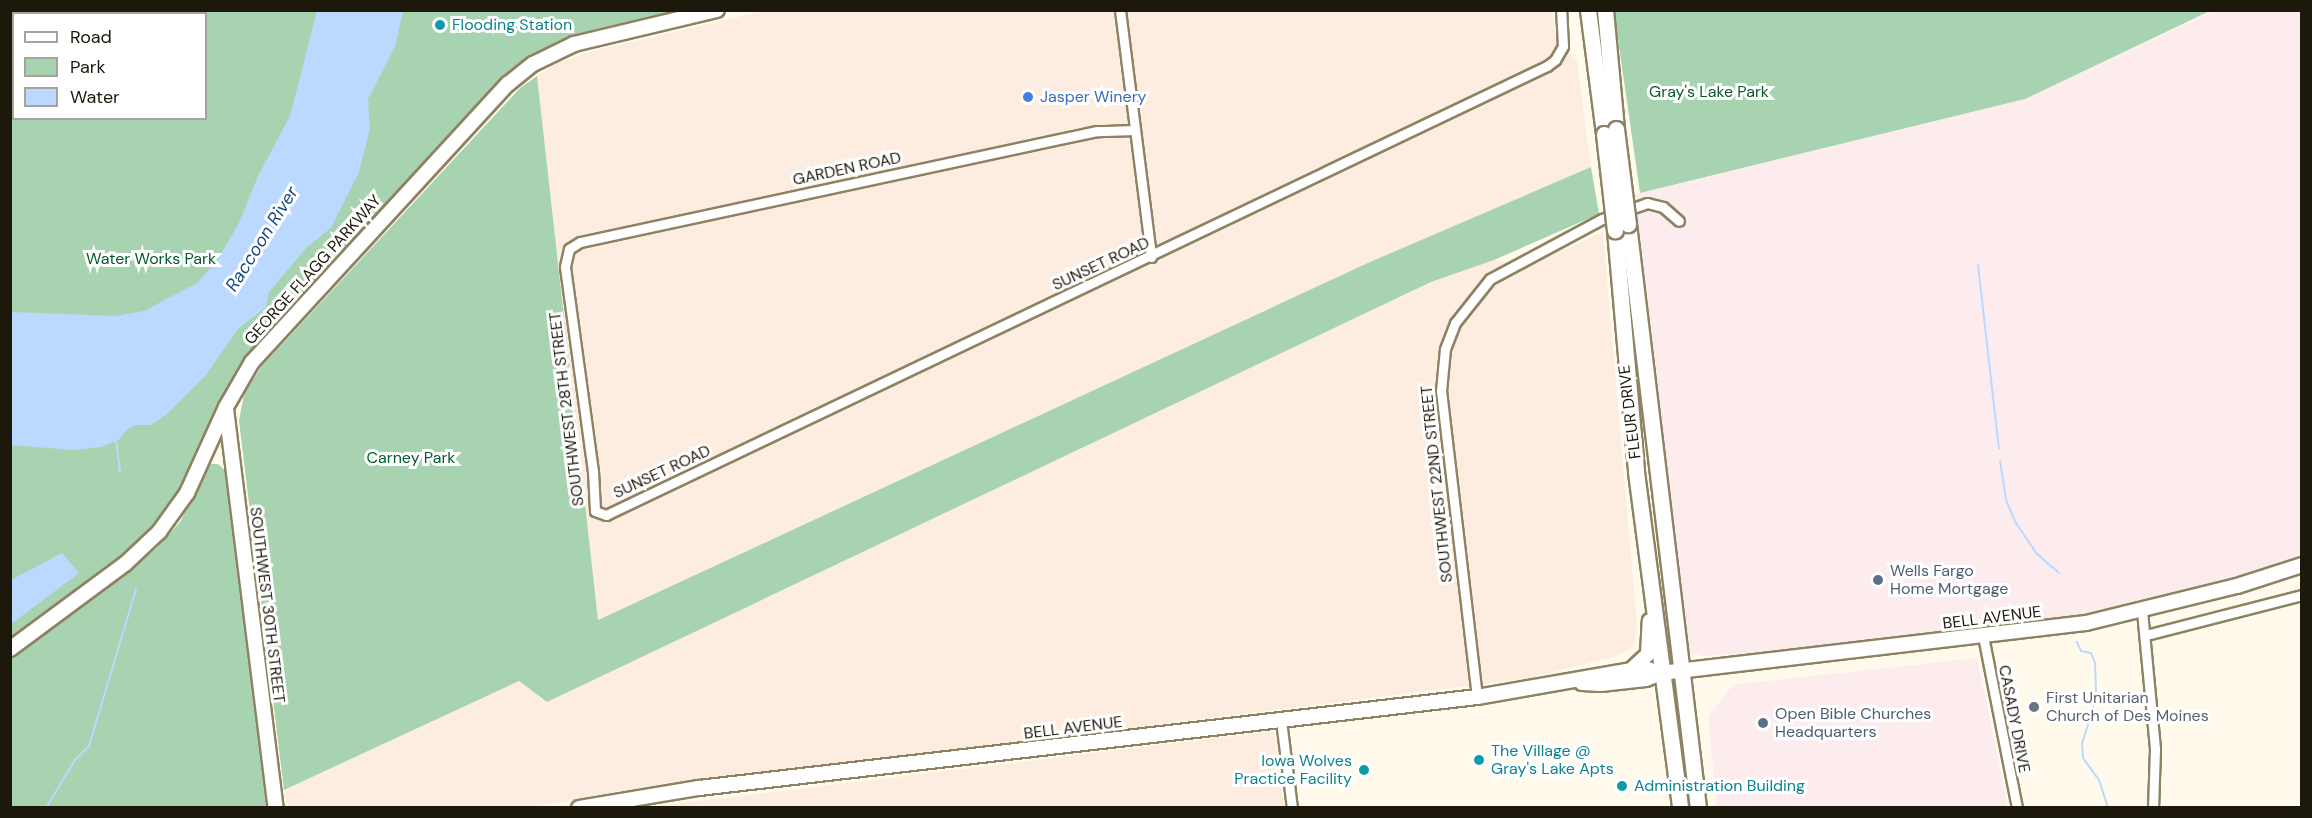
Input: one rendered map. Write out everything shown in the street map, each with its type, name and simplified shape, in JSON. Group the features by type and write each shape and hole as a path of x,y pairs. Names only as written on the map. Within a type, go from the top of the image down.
{"main road":[{"name":"FLEUR DRIVE","path":"1588,10 1610,131 1698,807"},
{"name":"FLEUR DRIVE","path":"1605,10 1610,131"},
{"name":"FLEUR DRIVE","path":"1622,227 1636,472 1660,673 1680,807"}],"street":[{"name":"GEORGE FLAGG PARKWAY","path":"10,649 124,564 159,532 188,493 226,407 243,376 269,342 508,84 538,61 574,44 717,10"},
{"path":"1120,10 1151,257"},
{"name":"SUNSET ROAD","path":"611,513 1151,257 1546,66 1555,60 1563,46 1561,10"},
{"name":"GARDEN ROAD","path":"569,249 580,242 1097,130 1135,130"},
{"name":"SOUTHWEST 22ND STREET","path":"1477,697 1441,391 1445,349 1455,323 1490,279 1602,219 1647,203 1663,207 1679,221"},
{"name":"SOUTHWEST 28TH STREET","path":"569,249 564,267 593,471 592,506 600,515 611,513"},
{"name":"SOUTHWEST 30TH STREET","path":"226,407 276,807"},
{"name":"BELL AVENUE","path":"579,807 699,788 1477,697 1632,670 1660,673 1983,636 2142,611 2301,565"},
{"path":"1632,670 1642,662 1650,647 1651,595"},
{"path":"2146,635 2301,595"},
{"path":"2142,611 2155,749 2152,807"},
{"name":"CASADY DRIVE","path":"1983,636 2017,807"},
{"name":"BELL AVENUE","path":"1571,682 1601,684 1646,679 1660,673"},
{"path":"1281,720 1292,807"}],"shaded area":[{"path":"764,11 1553,11 1556,42 1577,61 1591,167 1370,262 597,620 537,76 558,63 596,50"},
{"path":"2213,11 2301,11 2301,565 2142,611 1946,640 1702,656 1689,652 1685,648 1628,224 1636,220 1633,195 2025,99"},
{"path":"1603,232 1637,626 1634,646 1617,656 1525,679 620,791 533,807 288,807 284,790 519,681 547,702 1431,282 1494,260 1527,266"},
{"path":"1977,658 2008,807 1717,807 1708,716 1733,685"},
{"path":"1274,731 1284,807 649,807"}],"green space":[{"name":"Gray's Lake Park","path":"1614,10 2210,11 2025,99 1640,193"},
{"name":"Water Works Park","path":"11,11 699,11 552,48 266,338 182,494 137,546 11,640"},
{"name":"Carney Park","path":"537,76 598,620 1370,262 1591,167 1599,214 1494,260 1431,282 547,702 519,681 284,790 239,421 244,394 262,366 520,88"},
{"path":"209,464 218,464 226,471 272,807 11,807 10,657 110,587 157,548 180,522"}],"water":[{"path":"66,11 163,11 162,12"},
{"name":"Raccoon River","path":"317,11 403,11 395,47 368,99 370,129 359,172 331,228 307,247 269,292 265,308 238,329 206,375 167,414 151,425 136,425 125,431 120,439 102,447 73,450 11,445 11,312 115,316 144,311 197,283 217,261 239,223 258,176 290,116"},
{"path":"62,553 79,573 11,624 11,580"}],"waterway":[{"path":"1978,265 1999,449"},
{"path":"116,439 120,472"},
{"path":"2000,461 2006,500 2016,523 2036,553 2059,573"},
{"path":"46,808 75,760 89,746 136,589"},
{"path":"2077,642 2081,651 2091,653 2095,663 2096,698 2082,744 2083,758 2099,780 2108,808"}],"place":[{"name":"Flooding Station","path":"440,25"},
{"name":"Jasper Winery","path":"1028,97"},
{"name":"Wells Fargo Home Mortgage","path":"1878,580"},
{"name":"First Unitarian Church of Des Moines","path":"2034,707"},
{"name":"Open Bible Churches Headquarters","path":"1763,723"},
{"name":"The Village @ Gray's Lake Apts","path":"1479,760"},
{"name":"Iowa Wolves Practice Facility","path":"1364,770"},
{"name":"Administration Building","path":"1622,786"}]}
